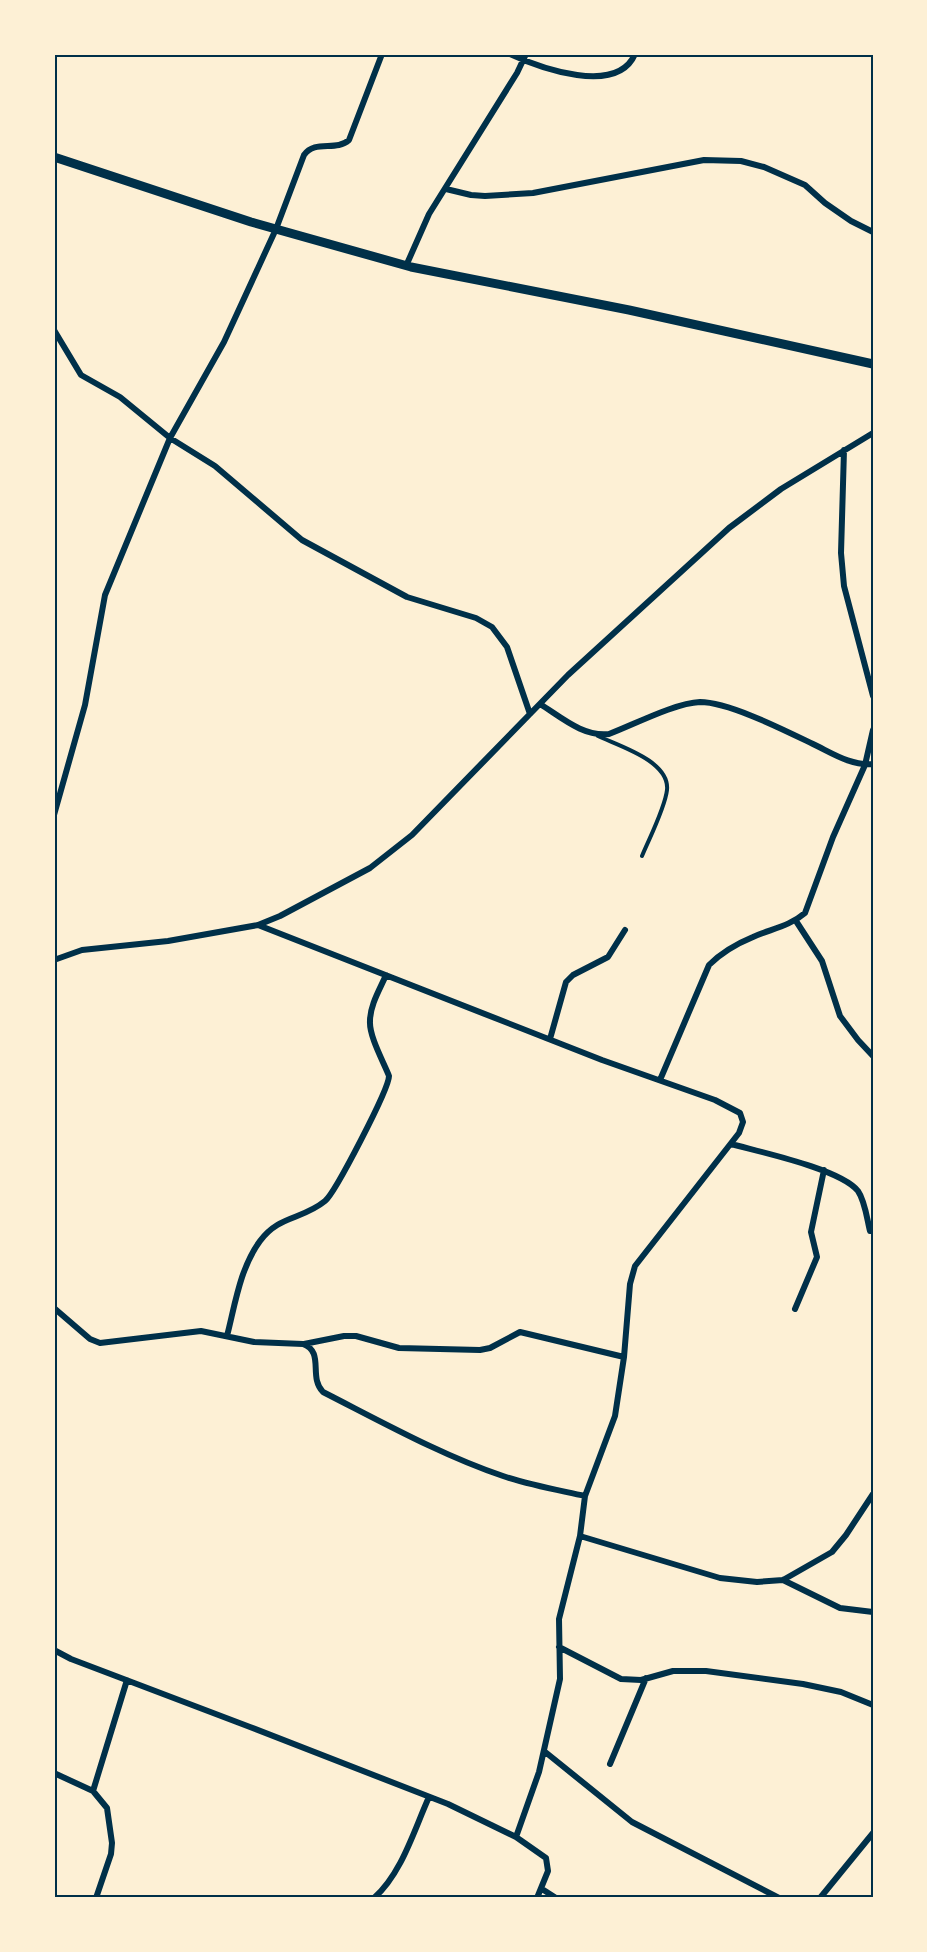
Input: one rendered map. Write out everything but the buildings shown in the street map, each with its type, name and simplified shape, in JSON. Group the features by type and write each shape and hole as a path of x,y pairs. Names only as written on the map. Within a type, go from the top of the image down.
{"street":[{"path":"54,815 86,705 105,595 170,438 224,342 276,229 298,168 308,150 319,146 345,144 349,140 382,54"},
{"path":"510,54 525,57 560,72 587,76 620,72 635,54"},
{"path":"406,266 429,214 525,57"},
{"path":"54,157 276,229 406,266 628,310 873,364"},
{"path":"446,189 485,196 533,193 704,160 741,161 764,167 805,185 825,203 851,221 873,232"},
{"path":"54,330 81,375 120,397 170,438 229,477 302,540 407,597 477,618 492,627 507,647 530,714"},
{"path":"54,960 82,950 168,941 258,925 280,916 370,868 412,835 568,675 729,528 781,489 873,433"},
{"path":"844,450 841,553 844,586 873,696"},
{"path":"540,704 584,731 597,735 609,734 678,707 700,702 719,705 772,725 851,762 873,765"},
{"path":"660,1080 709,965 720,954 735,945 796,921 805,913 811,902 833,837 865,765 873,730"},
{"path":"796,921 822,961 840,1016 873,1056"},
{"path":"258,925 549,1039 715,1100 740,1113 743,1122 740,1133 635,1266 630,1284 624,1357 615,1416 585,1496 580,1536 560,1619 560,1678 539,1772 516,1837"},
{"path":"549,1039 566,982 573,975 608,957 625,930"},
{"path":"227,1336 241,1282 255,1249 273,1226 313,1209 332,1195 389,1083 389,1076 370,1030 372,1009 386,975"},
{"path":"731,1144 824,1170 856,1189 861,1195 870,1231"},
{"path":"795,1310 817,1257 811,1232 824,1170"},
{"path":"54,1308 90,1339 100,1343 201,1331 254,1342 303,1344 356,1336 399,1348 480,1350 490,1348 520,1332 624,1357"},
{"path":"303,1344 311,1347 315,1352 316,1380 323,1392 402,1432 484,1469 506,1477 585,1496"},
{"path":"580,1536 720,1578 757,1582 783,1580 832,1552 873,1494"},
{"path":"783,1580 840,1608 873,1612"},
{"path":"559,1647 621,1679 646,1678 673,1671 706,1671 803,1684 841,1692 873,1705"},
{"path":"54,1650 71,1659 429,1797 516,1837 546,1858 548,1871 537,1898"},
{"path":"610,1764 646,1678"},
{"path":"93,1791 127,1680"},
{"path":"544,1751 632,1822 779,1898"},
{"path":"54,1773 93,1791 107,1808 112,1844 111,1854 96,1898"},
{"path":"374,1898 389,1882 429,1797"},
{"path":"820,1898 873,1833"},
{"path":"542,1889 556,1898"}],"lane":[{"path":"597,735 647,759 664,774 667,790 642,856"}]}
